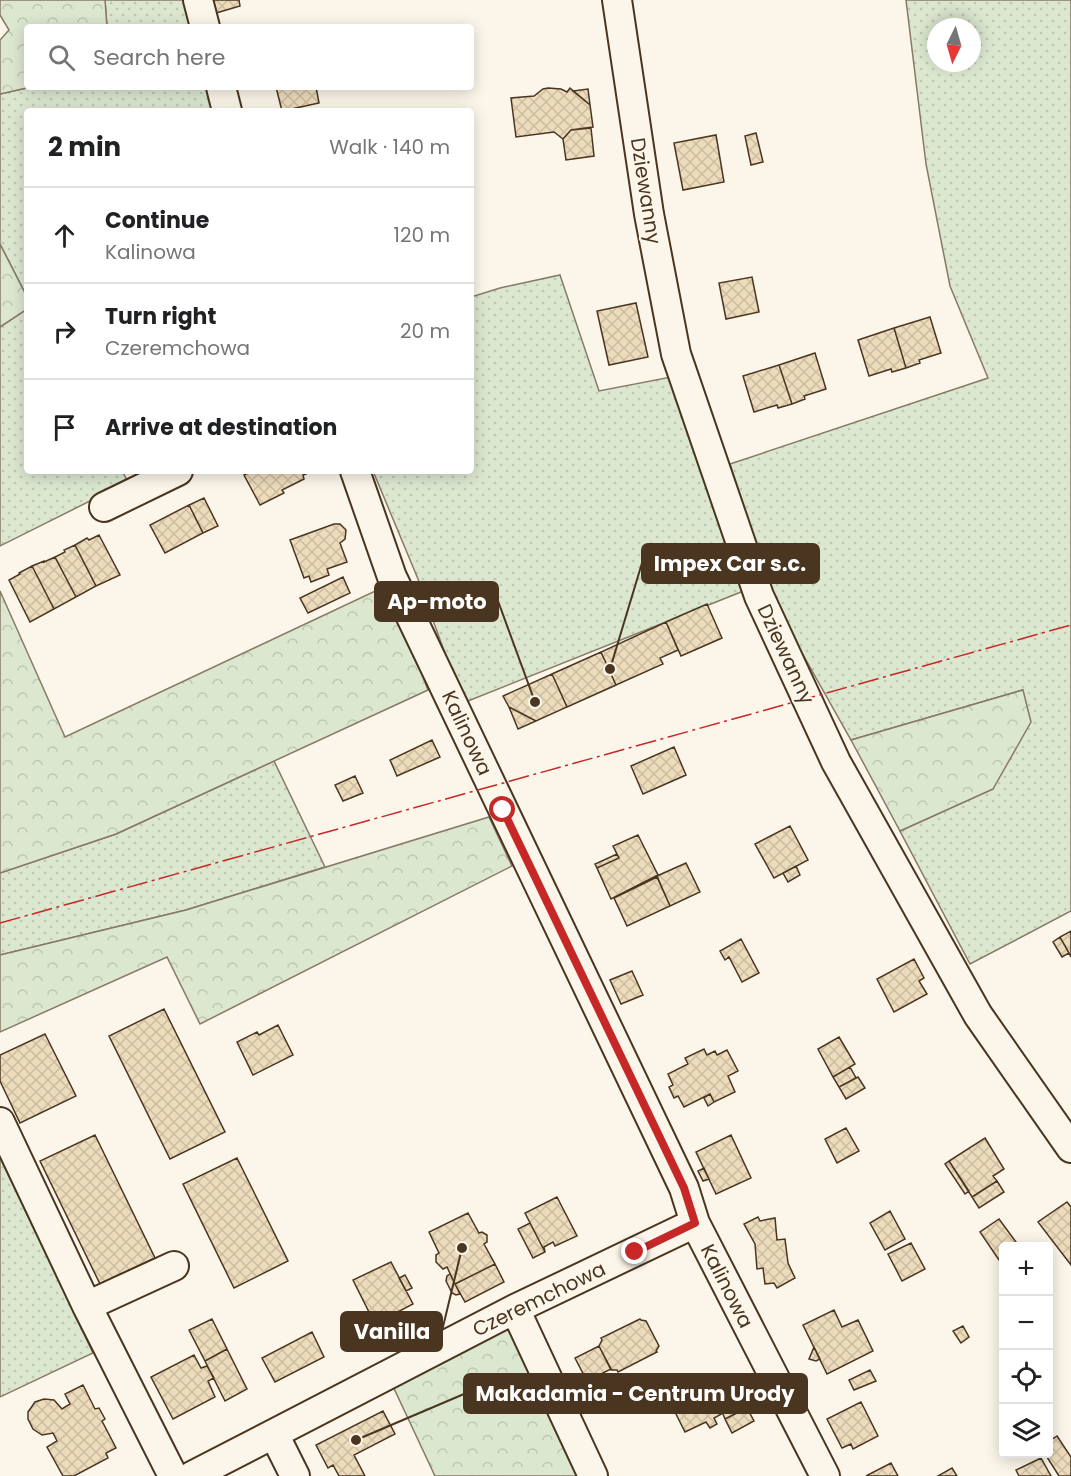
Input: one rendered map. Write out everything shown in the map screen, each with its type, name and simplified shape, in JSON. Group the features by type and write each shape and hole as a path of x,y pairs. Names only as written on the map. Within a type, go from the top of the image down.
{"street":[{"path":"198,0 204,24"},
{"name":"Dziewanny","path":"617,0 649,214 676,354 759,596 836,762 978,1015 1071,1148"},
{"path":"222,90 227,108"},
{"path":"104,507 172,474"},
{"name":"Kalinowa","path":"356,474 392,577 684,1188 695,1223 825,1476"},
{"path":"0,1122 87,1306 173,1476"},
{"name":"Czeremchowa","path":"192,1476 515,1309 695,1223"},
{"path":"87,1306 174,1266"},
{"path":"515,1309 593,1476"},
{"path":"274,1434 295,1476"}],"green space":[{"path":"0,0 105,0 107,24 24,24 24,89 0,94 0,40 9,30 0,15"},
{"path":"105,0 186,0 192,24 107,24"},
{"path":"906,0 1071,0 1071,911 970,964 900,831 993,789 1022,690 851,740 770,596 730,464 988,378 950,286 926,164"},
{"path":"24,89 210,90 214,108 24,108 24,291 0,244 0,94"},
{"path":"0,244 24,291 24,311 0,327"},
{"path":"560,275 599,391 671,377 746,590 463,703 418,579 374,474 474,474 474,296"},
{"path":"24,311 24,474 124,474 128,482 0,546 0,327"},
{"path":"388,585 428,690 116,834 0,873 0,591 65,737"},
{"path":"1023,690 1031,722 993,789 900,831 851,740"},
{"path":"274,761 325,867 186,910 0,955 0,873 116,834"},
{"path":"489,817 512,866 200,1024 167,957 0,1032 0,955 186,910"},
{"path":"0,1157 93,1353 0,1397"},
{"path":"510,1319 586,1476 435,1476 391,1382"}],"building":[{"path":"212,0 239,0 240,6 216,13"},
{"path":"548,88 567,92 570,88 590,105 593,127 571,130 563,139 554,132 516,137 511,98 534,96"},
{"path":"588,89 590,105 573,91"},
{"path":"277,90 317,90 319,103 296,108 281,108"},
{"path":"591,128 594,156 566,160 563,139 571,130"},
{"path":"756,133 763,162 751,165 745,136"},
{"path":"716,135 724,182 683,190 674,143"},
{"path":"752,277 759,312 726,319 719,283"},
{"path":"636,303 648,357 609,365 597,311"},
{"path":"930,317 941,353 919,360 920,363 906,368 894,328"},
{"path":"894,328 906,368 892,372 891,369 869,376 858,340"},
{"path":"815,353 826,389 804,396 805,399 792,404 779,365"},
{"path":"779,365 792,404 778,408 777,405 754,412 743,376"},
{"path":"306,474 303,475 304,479 282,490 284,493 260,505 244,475"},
{"path":"204,498 218,526 203,533 189,505"},
{"path":"189,505 203,533 165,553 150,525"},
{"path":"334,524 340,524 346,530 345,539 340,543 347,562 327,569 329,575 311,582 309,576 304,578 290,540"},
{"path":"99,535 120,575 96,586 75,545 87,538 89,540"},
{"path":"75,545 96,586 76,597 55,557"},
{"path":"55,557 76,597 54,609 32,566"},
{"path":"32,566 54,609 30,622 9,580"},
{"path":"343,577 350,593 308,613 300,598"},
{"path":"707,604 722,638 681,656 666,622"},
{"path":"666,622 678,650 660,658 663,664 616,685 601,652"},
{"path":"601,652 616,685 567,707 552,674"},
{"path":"552,674 567,707 536,721 509,707 503,696"},
{"path":"509,707 536,721 518,729"},
{"path":"432,740 440,757 397,776 390,760"},
{"path":"674,747 686,775 643,794 631,766"},
{"path":"355,776 363,793 343,801 335,785"},
{"path":"790,826 808,860 774,878 755,844"},
{"path":"638,835 658,875 611,899 597,868 619,858 613,846"},
{"path":"617,854 619,858 597,868 595,864"},
{"path":"686,863 700,892 670,906 657,876"},
{"path":"796,866 800,875 788,882 783,873"},
{"path":"657,877 670,906 627,926 614,898"},
{"path":"1071,931 1071,957 1060,937"},
{"path":"1060,937 1069,953 1062,957 1053,942"},
{"path":"741,939 759,973 742,982 729,957 725,960 720,951"},
{"path":"914,959 924,978 919,981 927,994 894,1012 877,979"},
{"path":"632,971 643,995 621,1004 610,980"},
{"path":"164,1009 225,1132 170,1159 109,1036"},
{"path":"278,1025 293,1055 253,1075 237,1042 257,1032 259,1035"},
{"path":"45,1034 76,1096 20,1123 0,1081 0,1055"},
{"path":"839,1037 855,1064 833,1077 818,1049"},
{"path":"704,1049 707,1055 715,1051 717,1055 727,1050 738,1071 728,1076 735,1092 714,1102 710,1094 684,1107 678,1096 674,1098 669,1087 673,1085 668,1074 688,1064 685,1058"},
{"path":"850,1067 856,1078 839,1087 833,1077"},
{"path":"858,1077 865,1088 846,1099 839,1087"},
{"path":"710,1094 714,1102 708,1106 704,1098"},
{"path":"846,1128 859,1151 837,1163 825,1139"},
{"path":"95,1135 155,1258 100,1284 40,1161"},
{"path":"731,1135 751,1178 716,1194 696,1152"},
{"path":"985,1138 1004,1169 993,1176 997,1181 972,1197 949,1161"},
{"path":"237,1158 288,1261 234,1288 183,1184"},
{"path":"949,1161 969,1191 965,1194 945,1164"},
{"path":"704,1168 709,1179 703,1181 698,1171"},
{"path":"997,1181 1004,1192 979,1208 972,1197"},
{"path":"557,1197 577,1236 555,1246 553,1242 544,1247 545,1252 525,1213"},
{"path":"1067,1202 1071,1207 1071,1265 1038,1222"},
{"path":"890,1211 905,1239 885,1250 870,1223"},
{"path":"468,1213 479,1233 487,1235 487,1242 484,1244 495,1264 455,1284 447,1267 443,1269 436,1262 436,1255 439,1253 429,1232"},
{"path":"758,1217 760,1221 775,1218 777,1240 785,1239 788,1263 795,1278 777,1288 774,1283 765,1284 763,1268 757,1269 755,1244 744,1224"},
{"path":"999,1219 1016,1242 999,1242 999,1260 980,1232"},
{"path":"530,1223 545,1252 533,1258 518,1229"},
{"path":"911,1243 925,1269 902,1281 888,1254"},
{"path":"391,1262 413,1304 375,1324 353,1280"},
{"path":"495,1264 504,1282 465,1302 455,1284"},
{"path":"450,1274 460,1294 452,1293 446,1281"},
{"path":"405,1275 412,1288 406,1291 399,1278"},
{"path":"834,1310 842,1327 858,1320 873,1351 827,1374 803,1325"},
{"path":"212,1319 227,1349 205,1361 189,1330"},
{"path":"640,1319 646,1321 659,1346 657,1352 618,1372 611,1370 599,1346 601,1338"},
{"path":"963,1326 969,1337 961,1343 953,1331"},
{"path":"312,1332 324,1357 275,1382 262,1358"},
{"path":"599,1346 611,1369 587,1381 575,1358"},
{"path":"814,1347 820,1359 816,1361 809,1359"},
{"path":"227,1349 247,1389 225,1401 205,1361"},
{"path":"194,1355 201,1368 207,1366 214,1378 208,1381 215,1397 173,1419 151,1377"},
{"path":"870,1370 876,1381 854,1390 849,1380"},
{"path":"702,1380 705,1386 720,1387 723,1392 721,1398 727,1411 714,1418 717,1424 710,1428 706,1422 685,1432 668,1398"},
{"path":"83,1385 95,1409 99,1408 105,1419 102,1421 116,1448 106,1453 108,1458 74,1476 63,1476 47,1447 57,1441 53,1433 42,1435 33,1429 28,1419 28,1412 35,1402 44,1399 54,1400 62,1409 70,1404 65,1394"},
{"path":"742,1397 747,1408 725,1419 723,1414 727,1411 725,1406"},
{"path":"861,1402 878,1436 853,1449 851,1444 842,1448 827,1419"},
{"path":"747,1408 754,1421 732,1433 725,1419"},
{"path":"383,1411 395,1434 354,1455 365,1476 339,1476 333,1465 328,1468 316,1445"},
{"path":"1057,1436 1071,1457 1071,1476 1059,1476 1048,1458 1053,1458 1053,1439"},
{"path":"1041,1458 1051,1476 1019,1476 1016,1470"},
{"path":"891,1463 898,1476 866,1476"},
{"path":"952,1468 957,1476 938,1476"}],"power":[{"path":"0,923 1071,625"}],"place":[{"name":"Impex Car s.c.","path":"610,669"},
{"name":"Ap-moto","path":"535,702"},
{"name":"Vanilla","path":"462,1248"},
{"name":"Makadamia - Centrum Urody","path":"356,1440"}],"route":[{"path":"503,810 684,1188 695,1223 635,1252"}]}
